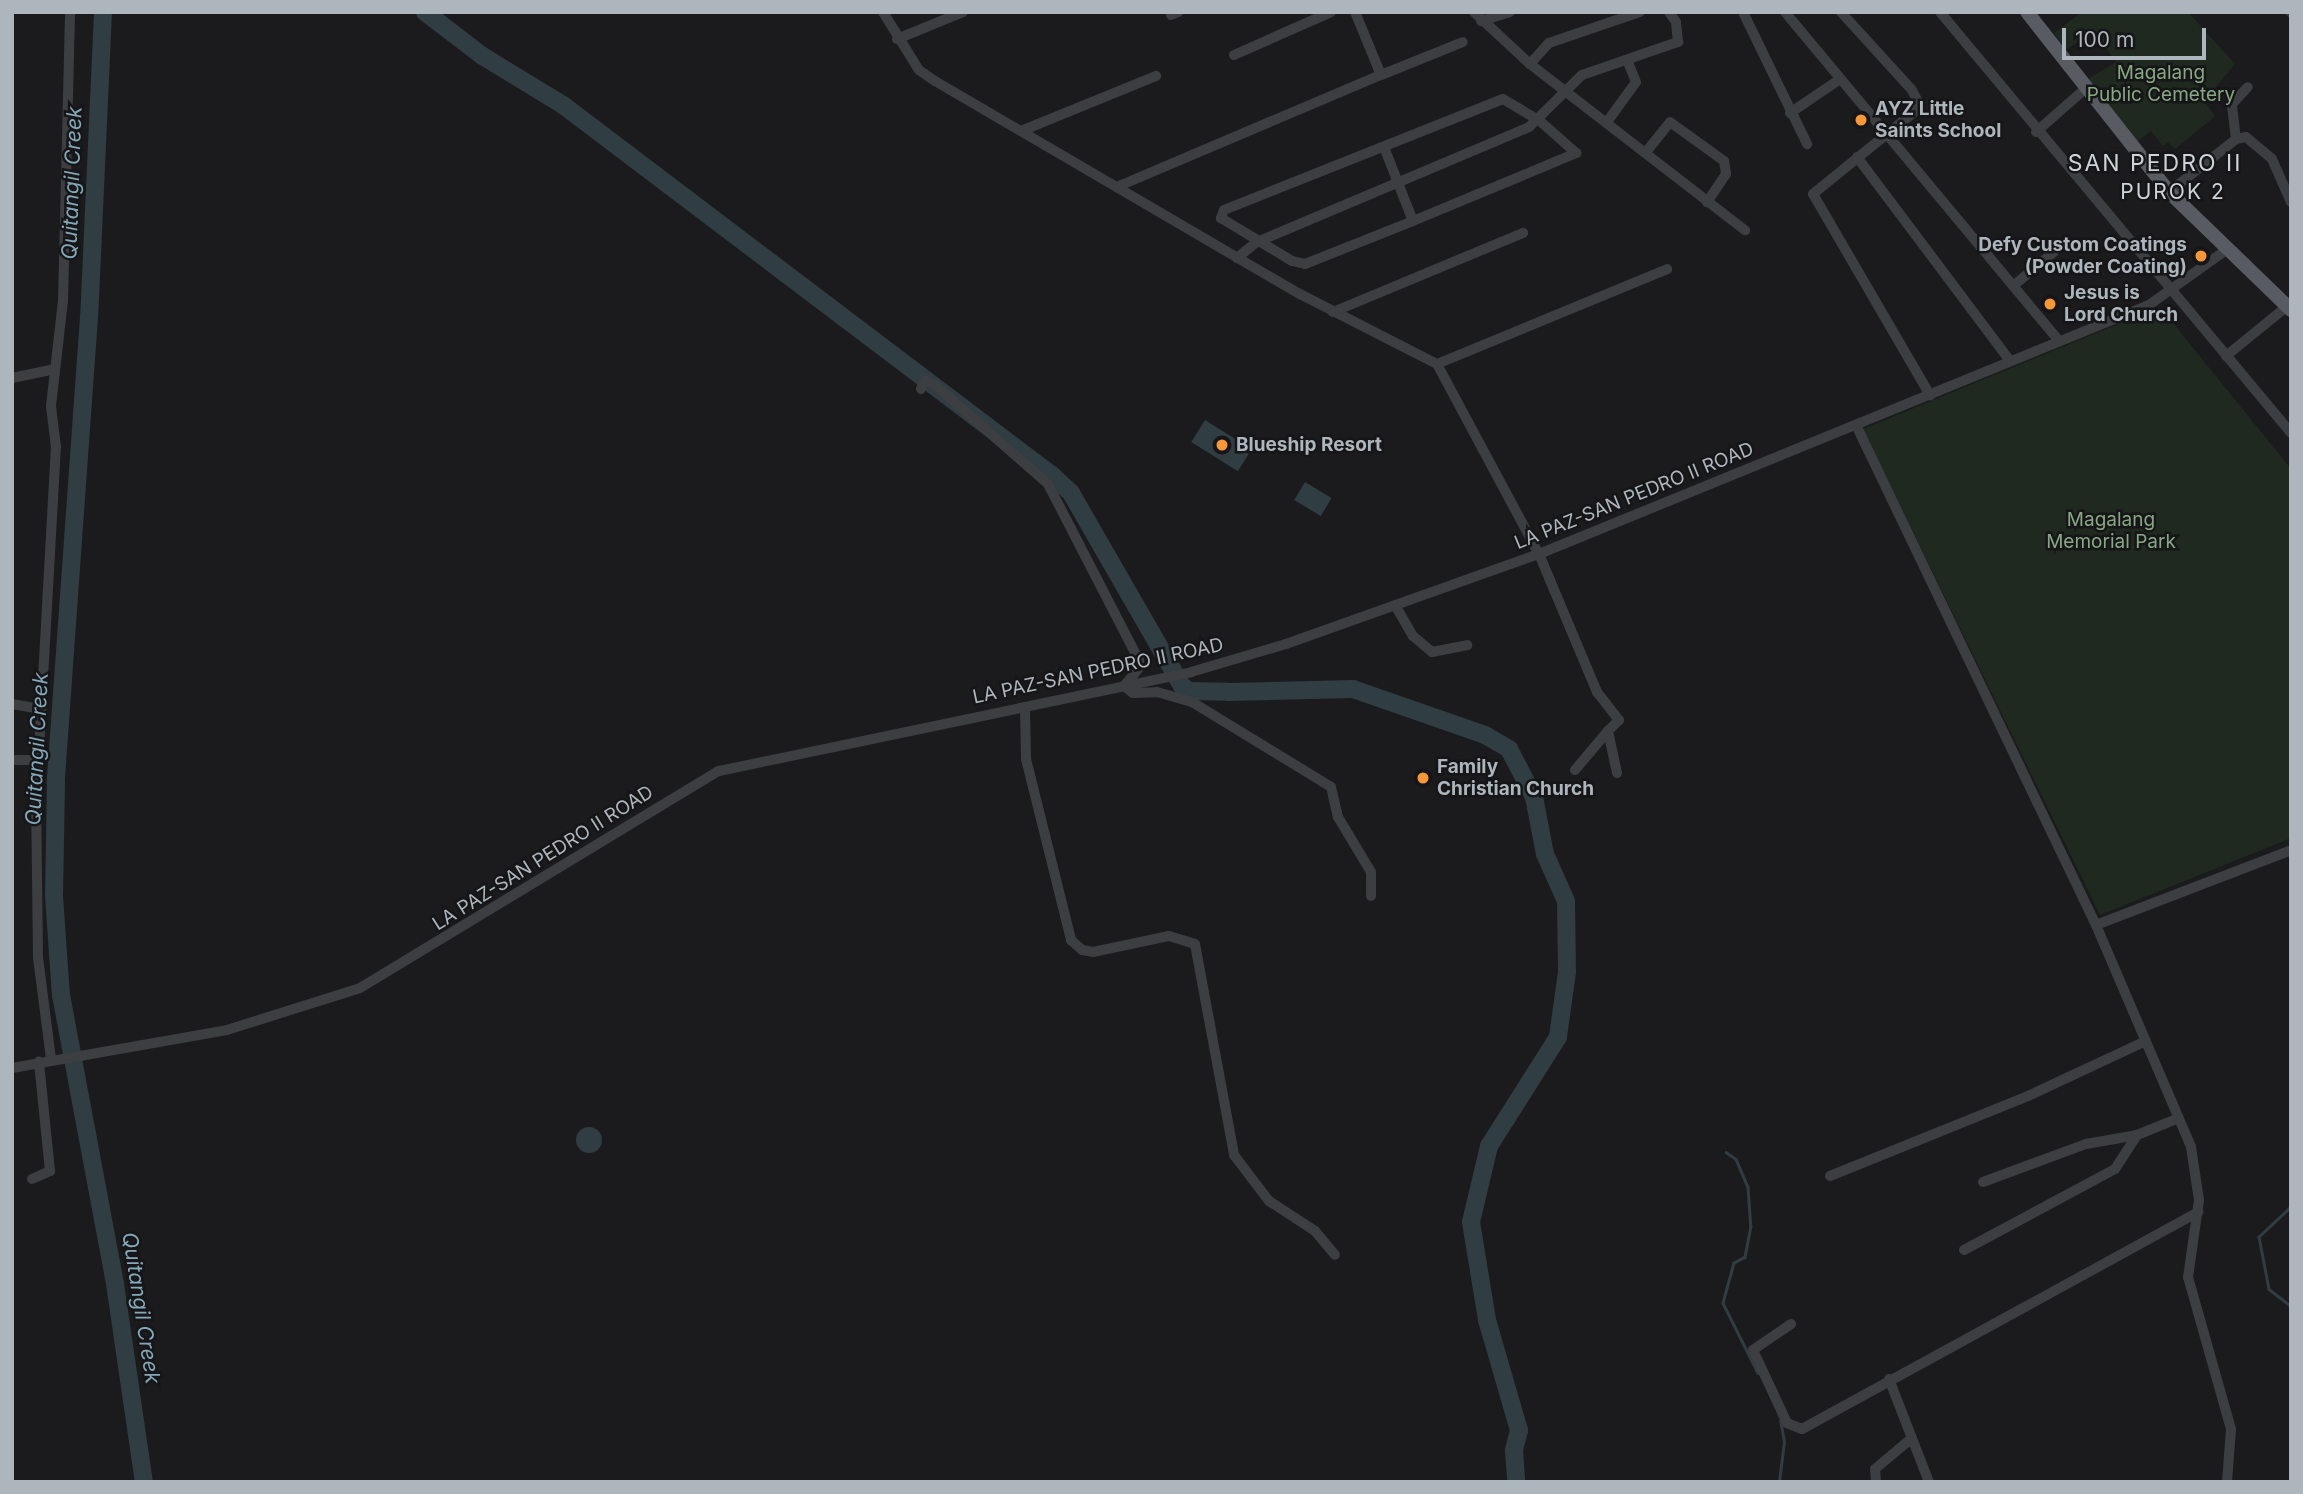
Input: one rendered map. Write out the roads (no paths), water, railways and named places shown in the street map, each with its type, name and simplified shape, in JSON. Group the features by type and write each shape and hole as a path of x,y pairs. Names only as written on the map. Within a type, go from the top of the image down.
{"main road":[{"path":"2027,12 2169,192 2288,308"}],"street":[{"path":"55,1058 38,957 38,760 56,447 51,406 63,301 70,12"},
{"path":"883,12 897,39 919,70 1237,258 1333,312 1437,364 1539,554 1597,692 1619,720 1574,770"},
{"path":"897,39 937,17 963,12"},
{"path":"1234,55 1331,12"},
{"path":"1355,12 1381,75"},
{"path":"1477,17 1510,12"},
{"path":"1530,64 1549,43 1640,12"},
{"path":"1237,258 1257,242 1399,184 1540,121 1582,75 1678,42 1676,22 1669,12"},
{"path":"1743,12 1807,144"},
{"path":"1785,12 2059,341"},
{"path":"1842,12 1916,94 1914,112 1815,189 1814,198 1930,395"},
{"path":"1940,12 2036,132 2291,433"},
{"path":"1477,17 1530,64 1745,230"},
{"path":"1119,186 1463,42"},
{"path":"1607,122 1636,82 1627,60"},
{"path":"1021,131 1156,76"},
{"path":"1790,113 1840,79"},
{"path":"2236,139 2232,104 2248,87"},
{"path":"2036,132 2086,88"},
{"path":"1503,99 1540,121 1576,153 1305,264 1257,242 1224,222 1220,214 1224,210 1384,147 1503,99"},
{"path":"1646,152 1670,122 1724,161 1726,174 1707,202"},
{"path":"2169,192 2236,139 2253,140 2266,151 2291,202"},
{"path":"1384,147 1413,221"},
{"path":"1857,157 2010,361"},
{"path":"1333,312 1522,233"},
{"name":"LA PAZ-SAN PEDRO II ROAD","path":"12,1068 55,1058 227,1030 360,988 719,771 1191,672 1539,554 1930,395 2172,292 2226,250"},
{"path":"2013,286 2054,252"},
{"path":"1437,364 1667,269"},
{"path":"2226,356 2288,308"},
{"path":"12,378 55,369"},
{"path":"921,389 925,380 935,385 1048,484 1134,647 1140,664 1124,686 1133,694 1157,692 1192,702 1331,787 1338,817 1371,872 1371,896"},
{"path":"1856,425 2096,925 2196,1162 2197,1212 2189,1246 2188,1277 2231,1429 2227,1482"},
{"path":"1395,605 1413,636 1432,652 1467,645"},
{"path":"12,704 39,709"},
{"path":"1025,707 1026,759 1072,940 1082,950 1093,952 1169,936 1182,937 1195,944 1234,1155 1269,1201 1315,1231 1335,1255"},
{"path":"1608,731 1617,773"},
{"path":"12,760 38,760"},
{"path":"2096,925 2291,850"},
{"path":"1830,1177 2028,1096 2146,1041"},
{"path":"32,1179 50,1171 39,1062"},
{"path":"1983,1182 2086,1144 2137,1135 2179,1118"},
{"path":"1964,1250 2115,1169 2137,1135"},
{"path":"1791,1324 1753,1350 1793,1429 1802,1429 2197,1212"},
{"path":"1889,1379 1929,1482"},
{"path":"1876,1482 1875,1469 1912,1438"}],"waterway":[{"name":"Quitangil Creek","path":"103,12 89,317 56,783 54,896 61,995 115,1284 144,1482"},
{"path":"425,12 481,55 563,105 1053,476 1071,493 1182,686 1189,691 1353,689 1485,735 1509,749 1534,797 1545,854 1566,901 1567,972 1558,1037 1489,1146 1471,1222 1487,1320 1519,1430 1514,1450 1516,1482"},
{"path":"2286,12 2291,17"},
{"path":"1726,1152 1736,1159 1748,1187 1751,1226 1745,1257 1734,1263 1723,1303 1758,1373"},
{"path":"2291,1207 2259,1237 2269,1289 2291,1306"},
{"path":"1779,1482 1784,1442 1780,1420"}],"place":[{"name":"AYZ Little Saints School","path":"1861,120"},
{"name":"Defy Custom Coatings (Powder Coating)","path":"2201,256"},
{"name":"Jesus is Lord Church","path":"2050,304"},
{"name":"Blueship Resort","path":"1222,445"},
{"name":"Family Christian Church","path":"1423,778"}],"district":[{"name":"SAN PEDRO II","path":"2155,163"},
{"name":"PUROK 2","path":"2173,192"}],"park label":[{"name":"Magalang Public Cemetery","path":"2161,84"},
{"name":"Magalang Memorial Park","path":"2111,531"}]}
